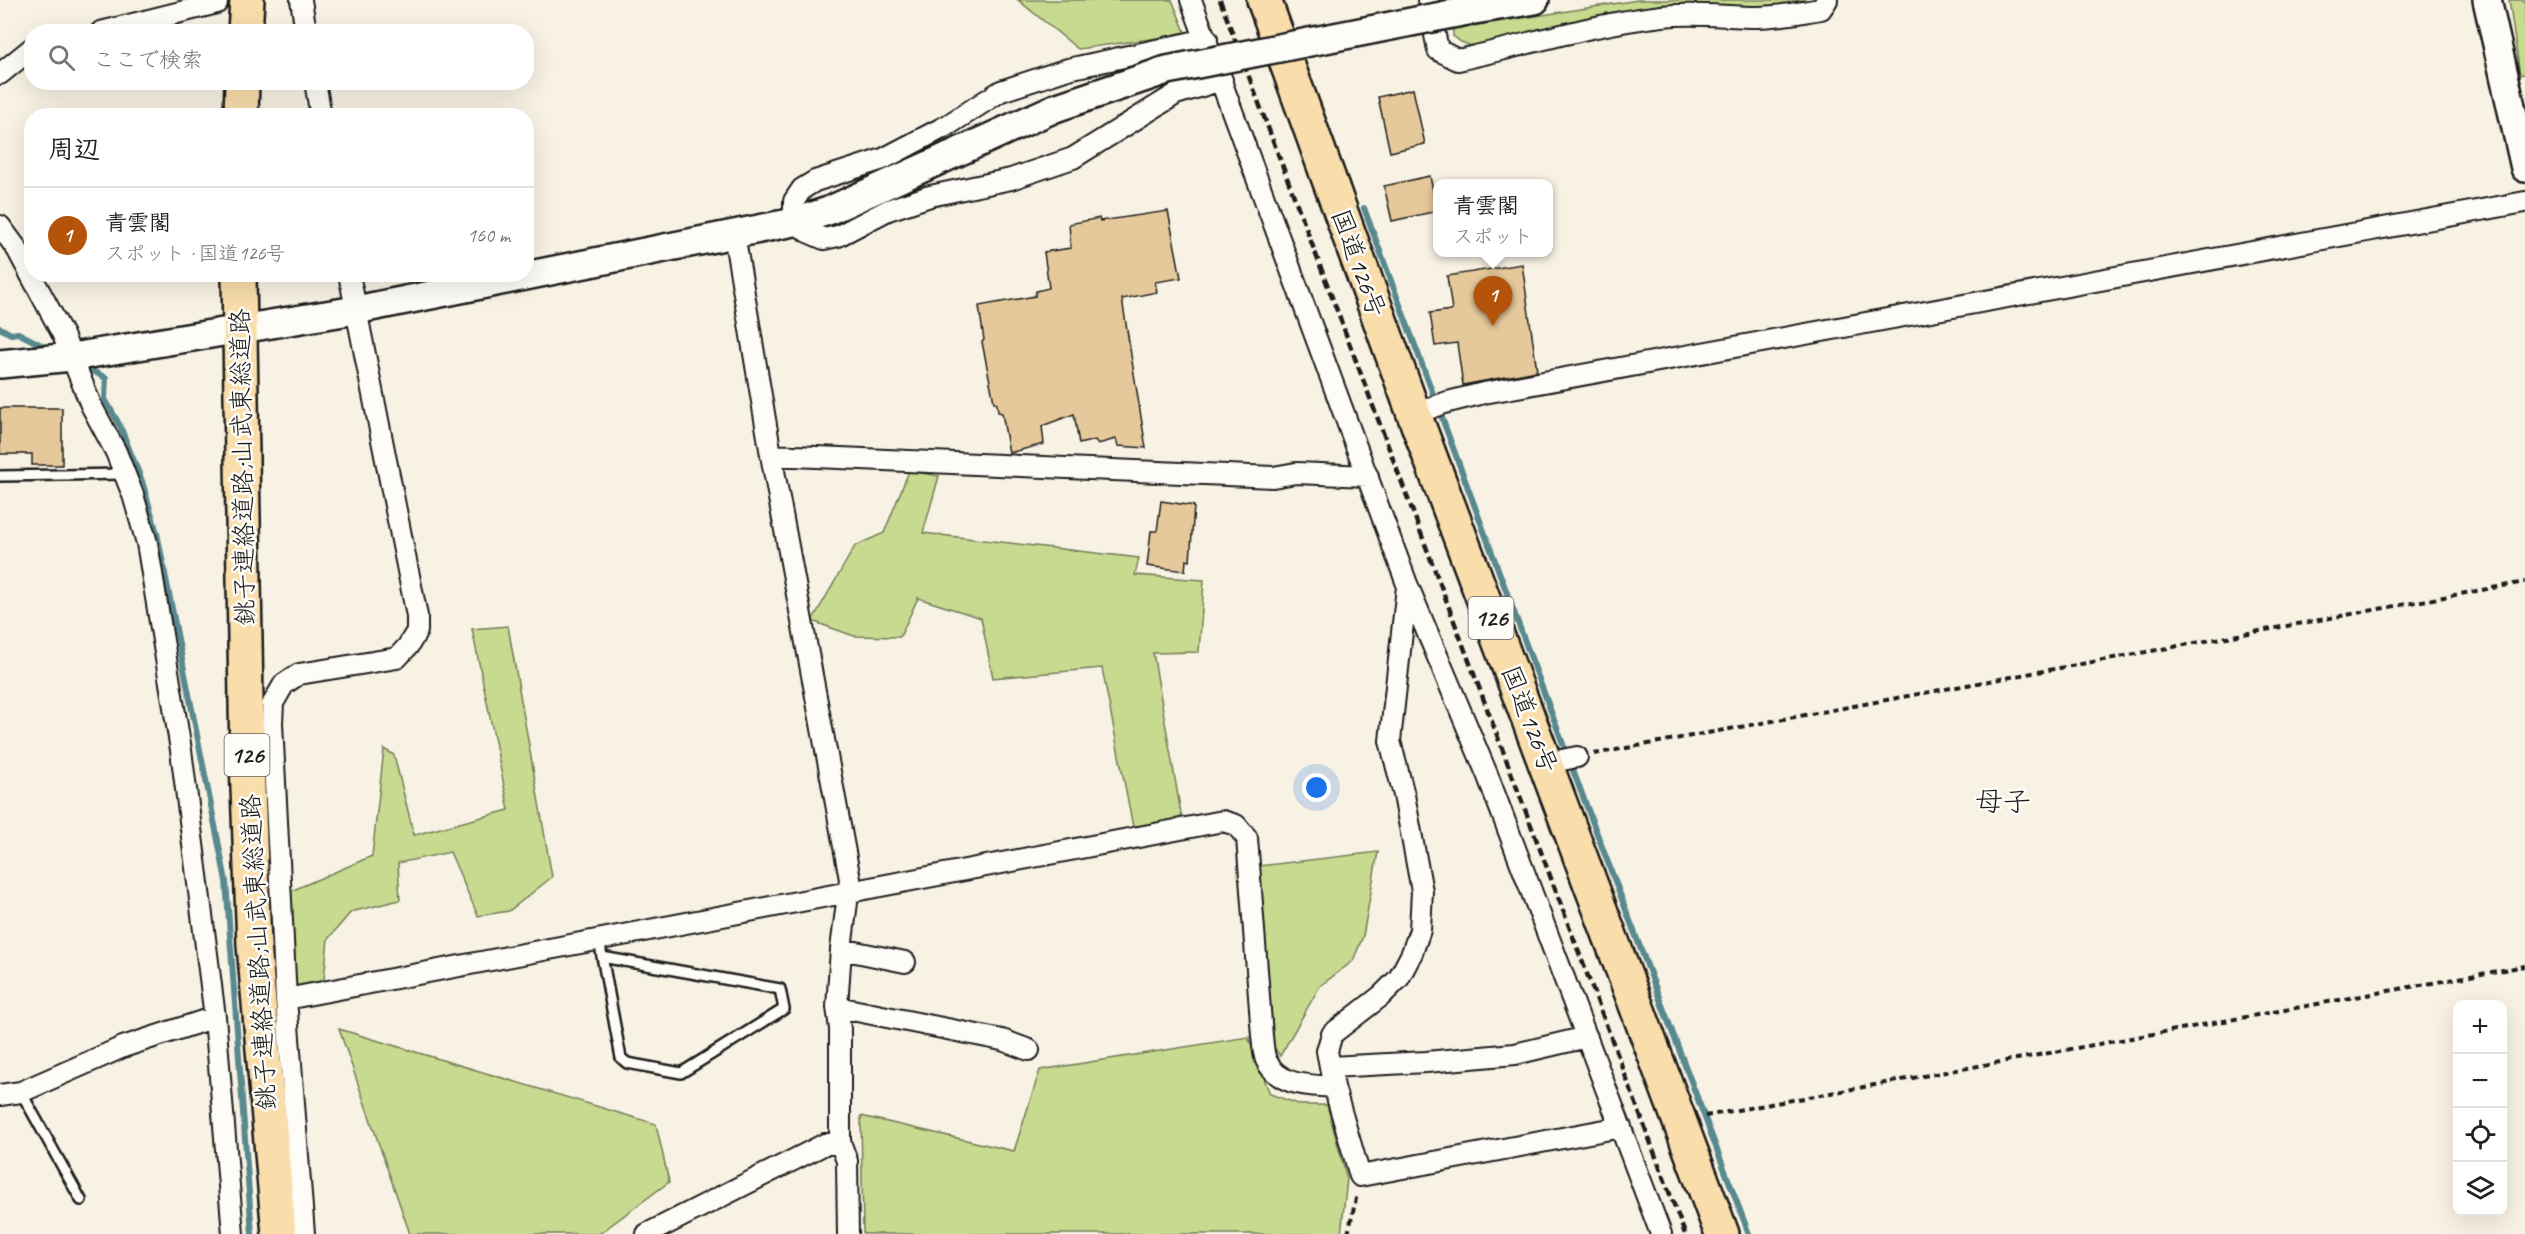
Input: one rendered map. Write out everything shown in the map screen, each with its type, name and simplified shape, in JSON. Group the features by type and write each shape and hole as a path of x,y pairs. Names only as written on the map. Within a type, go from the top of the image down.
{"highway":[{"path":"246,24 247,0"},
{"name":"国道126号","path":"1264,0 1284,56 1430,408 1562,760 1722,1234"},
{"path":"240,108 242,90"},
{"name":"銚子連絡道路;山武東総道路","path":"239,282 247,762 254,945 279,1234"}],"street":[{"path":"133,24 217,3 217,0"},
{"path":"301,0 305,24"},
{"path":"1191,0 1407,584 1487,774 1661,1234"},
{"path":"1428,0 1438,50 1458,60 1553,35 1612,23 1664,15 1721,14 1759,17 1821,9 1827,0"},
{"path":"534,274 794,222 828,211 1055,108 1167,70 1462,12 1535,0"},
{"path":"2487,0 2525,168"},
{"path":"794,222 794,201 802,189 815,181 883,159 948,124 1001,91 1068,69 1207,39"},
{"path":"0,74 24,54"},
{"path":"794,222 824,239 838,236 888,210 930,196 1011,179 1073,158 1176,94 1220,76 1284,56"},
{"path":"316,90 320,108"},
{"path":"1430,408 1495,391 2525,202"},
{"path":"0,226 24,262"},
{"path":"734,234 771,455 848,867 850,891 841,949 837,1007 840,1029 840,1142 847,1161 848,1234"},
{"path":"35,282 63,335 91,405 116,452 147,543 166,649 214,1017 233,1234"},
{"path":"304,1234 286,999 272,723 273,702 284,684 300,674 397,658 417,631 417,616 351,282"},
{"path":"0,364 72,357 238,331 495,282"},
{"path":"771,455 1273,477 1296,473 1368,476"},
{"path":"1407,584 1390,741 1404,795 1422,891 1420,930 1412,953 1399,978 1381,996 1332,1034 1328,1051 1334,1087 1360,1176 1621,1126"},
{"path":"286,999 600,949 850,891 1224,821 1236,825 1247,838 1262,1036 1266,1060 1277,1073 1294,1084 1334,1087"},
{"path":"841,949 905,962"},
{"path":"837,1007 1002,1040 1029,1050"},
{"path":"0,1095 21,1092 123,1047 214,1017"},
{"path":"1330,1067 1515,1054 1587,1037"},
{"path":"647,1234 825,1144 840,1142"}],"lane":[{"path":"0,476 125,474"},
{"path":"600,949 780,989 784,1009 681,1072 627,1063 621,1058 600,949"},
{"path":"21,1092 81,1200"}],"path":[{"path":"1562,760 2525,582"},
{"path":"1719,1114 2525,966"},
{"path":"1348,1234 1360,1176"}],"green space":[{"path":"1018,0 1172,0 1186,34 1078,49"},
{"path":"1638,0 1803,0 1784,8 1713,7 1653,13 1474,47 1453,36 1453,29"},
{"path":"2509,0 2525,0 2525,74 2520,75"},
{"path":"909,471 939,476 923,533 1139,558 1135,575 1204,580 1199,652 1153,653 1182,819 1133,827 1102,668 993,678 981,618 918,598 900,637 854,636 812,621 855,546 884,533"},
{"path":"508,626 552,877 509,911 478,916 450,852 398,863 400,900 351,912 328,939 323,989 266,996 263,903 372,856 384,749 394,755 414,835 509,810 472,629"},
{"path":"1378,852 1363,936 1353,961 1320,986 1280,1056 1269,1040 1259,866"},
{"path":"339,1029 656,1124 669,1182 599,1234 410,1234"},
{"path":"1248,1037 1270,1094 1301,1105 1327,1105 1347,1179 1341,1234 863,1234 861,1116 1014,1151 1040,1070"}],"building":[{"path":"1413,89 1425,144 1390,152 1378,97"},
{"path":"1430,176 1433,212 1392,221 1384,186"},
{"path":"1168,211 1181,278 1155,282 1157,292 1122,299 1146,448 1118,446 1116,439 1098,444 1095,440 1079,444 1074,414 1042,426 1044,444 1009,453 1002,413 998,412 997,404 994,402 982,342 984,340 979,306 1035,296 1036,291 1049,288 1044,252 1071,248 1069,224 1099,218 1100,221"},
{"path":"1522,264 1537,371 1463,385 1457,343 1435,346 1430,313 1452,310 1447,276"},
{"path":"0,408 62,408 62,465 32,465 32,454 0,454"},
{"path":"1161,501 1194,506 1190,561 1186,560 1185,571 1147,566 1151,531 1157,531"}],"waterway":[{"path":"1364,208 1566,752 1749,1234"},
{"path":"0,328 11,334 18,333 51,350"},
{"path":"81,365 106,378 105,399 120,426 142,481 157,533 226,881 252,1234"}],"railway":[{"path":"1220,0 1685,1234"}],"place":[{"name":"青雲閣","path":"1493,326"}],"district":[{"name":"母子","path":"2003,801"}]}
